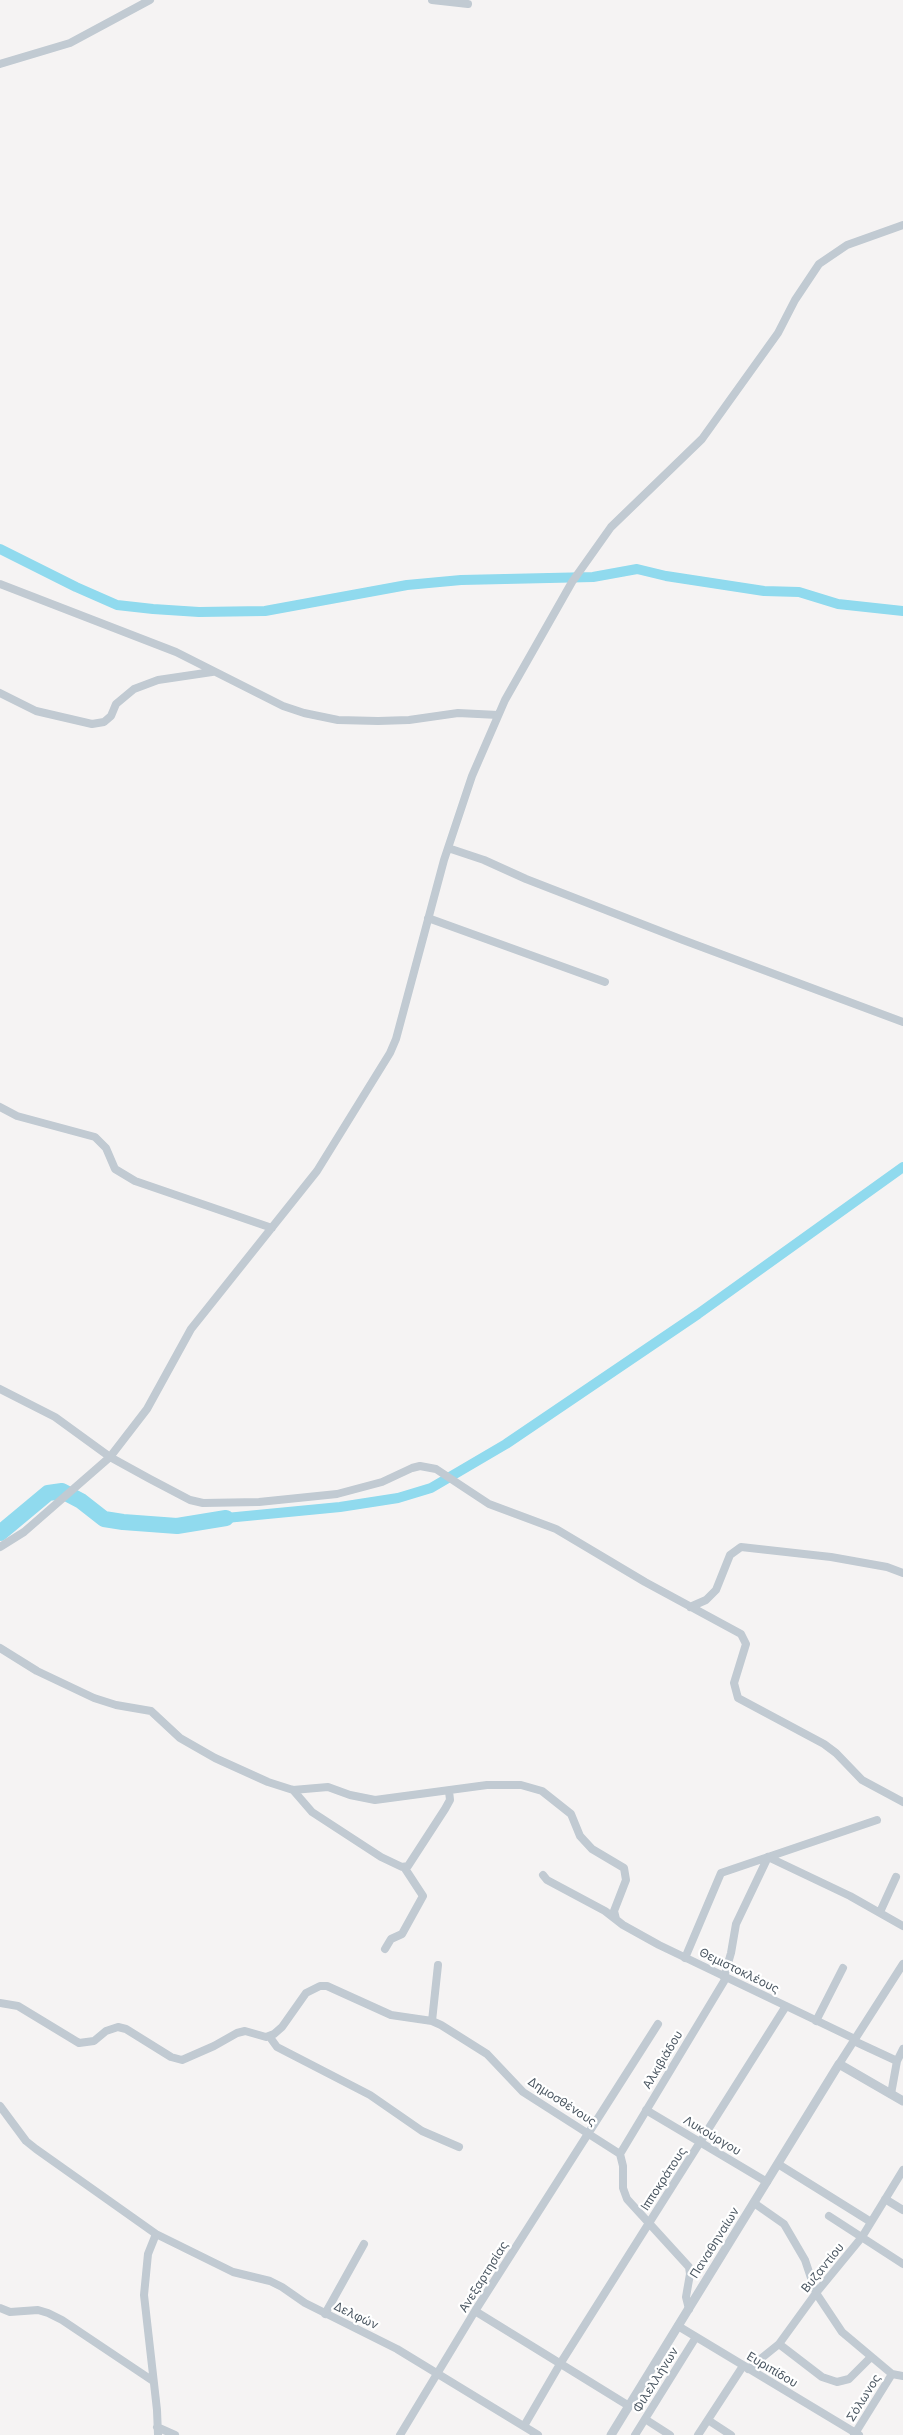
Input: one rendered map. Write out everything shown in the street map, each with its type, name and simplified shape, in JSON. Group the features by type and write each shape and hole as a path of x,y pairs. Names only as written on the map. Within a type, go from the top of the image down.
{"street":[{"path":"0,64 70,43 150,0"},
{"path":"432,0 468,4"},
{"path":"0,1546 24,1532 110,1457 147,1409 191,1328 317,1170 390,1053 406,1004 448,848 472,776 498,715 572,582 611,527 702,439 778,333 795,300 818,264 847,245 903,225"},
{"path":"0,584 176,652 283,706 322,718 394,720 458,713 498,715"},
{"path":"0,693 36,711 92,724 104,722 111,716 116,704 134,689 158,680 213,672"},
{"path":"448,848 484,860 526,879 683,940 903,1022"},
{"path":"428,918 605,982"},
{"path":"0,1107 17,1116 95,1137 106,1148 115,1169 135,1181 272,1228"},
{"path":"0,1389 55,1417 110,1457 190,1500 222,1504 337,1494 382,1482 412,1468 420,1466 436,1469 502,1510 545,1524 582,1542 690,1607 744,1636 745,1646 734,1685 740,1699 785,1721 828,1746 858,1777 903,1802"},
{"path":"690,1607 706,1600 716,1590 730,1555 741,1547 831,1557 887,1567 903,1573"},
{"path":"0,1648 37,1671 94,1698 129,1708 151,1711 180,1738 215,1758 293,1790 312,1812 396,1866 408,1866 450,1800 449,1791"},
{"path":"293,1790 328,1787 350,1795 375,1800 487,1785 520,1785 542,1790 563,1806 570,1814 584,1842 592,1849 624,1868 626,1880 614,1911 616,1919"},
{"path":"685,1958 719,1876 725,1871 877,1820"},
{"path":"768,1857 880,1912 903,1926"},
{"name":"Αλκιβιάδου","path":"620,2154 725,1978 732,1953 736,1924 768,1857"},
{"path":"385,1949 391,1939 402,1934 423,1896 404,1867"},
{"name":"Θεμιστοκλέους","path":"543,1875 547,1880 605,1911 632,1930 685,1958 896,2061"},
{"path":"880,1912 896,1877"},
{"path":"903,1964 839,2064 903,2101"},
{"path":"432,2021 438,1965"},
{"path":"816,2021 843,1968"},
{"name":"Δημοσθένους","path":"269,2036 282,2027 306,1993 320,1986 334,1989 391,2015 432,2021 487,2054 523,2092 620,2154"},
{"path":"0,2003 18,2006 79,2044 94,2041 106,2031 118,2027 126,2029 171,2057 182,2060 214,2046 237,2033 245,2031 269,2036 277,2047 370,2095 422,2131 459,2147"},
{"name":"Ιπποκράτους","path":"524,2426 560,2364 786,2006"},
{"name":"Ανεξαρτησίας","path":"400,2435 475,2311 658,2024"},
{"path":"891,2094 896,2061 903,2049"},
{"name":"Παναθηναίων","path":"611,2435 839,2064"},
{"name":"Δελφών","path":"0,2106 21,2134 36,2149 156,2234 233,2272 270,2281 325,2314 397,2349 538,2435"},
{"name":"Λυκούργου","path":"646,2110 767,2182"},
{"path":"620,2154 623,2165 622,2184 625,2195 688,2266 690,2273 686,2298 689,2309"},
{"path":"778,2164 871,2222"},
{"name":"Βυζαντίου","path":"698,2435 745,2368 779,2344 816,2293 862,2237 903,2170"},
{"path":"885,2199 903,2210"},
{"path":"754,2203 784,2224 805,2260 816,2293 842,2332 892,2374 903,2376"},
{"path":"829,2216 903,2264"},
{"path":"156,2234 148,2254 144,2295 157,2431 175,2435"},
{"path":"325,2314 364,2244"},
{"path":"0,2308 10,2312 38,2310 55,2316 153,2381"},
{"path":"475,2311 629,2406"},
{"name":"Ευριπίδου","path":"678,2326 856,2435"},
{"name":"Φιλελλήνων","path":"635,2435 696,2337"},
{"path":"779,2344 822,2376 836,2382 849,2379 871,2357"},
{"name":"Σόλωνος","path":"856,2435 892,2374"},
{"path":"645,2418 670,2435"},
{"path":"708,2420 731,2435"}],"waterway":[{"path":"0,549 117,605 153,609 199,612 265,611 407,585 461,580 593,577 637,569 666,576 764,591 799,592 838,604 903,611"},
{"path":"226,1518 340,1507 398,1498 431,1488 506,1444 698,1314 903,1167"},
{"path":"0,1533 48,1493 62,1491 81,1501 104,1519 177,1526 226,1518"}]}
